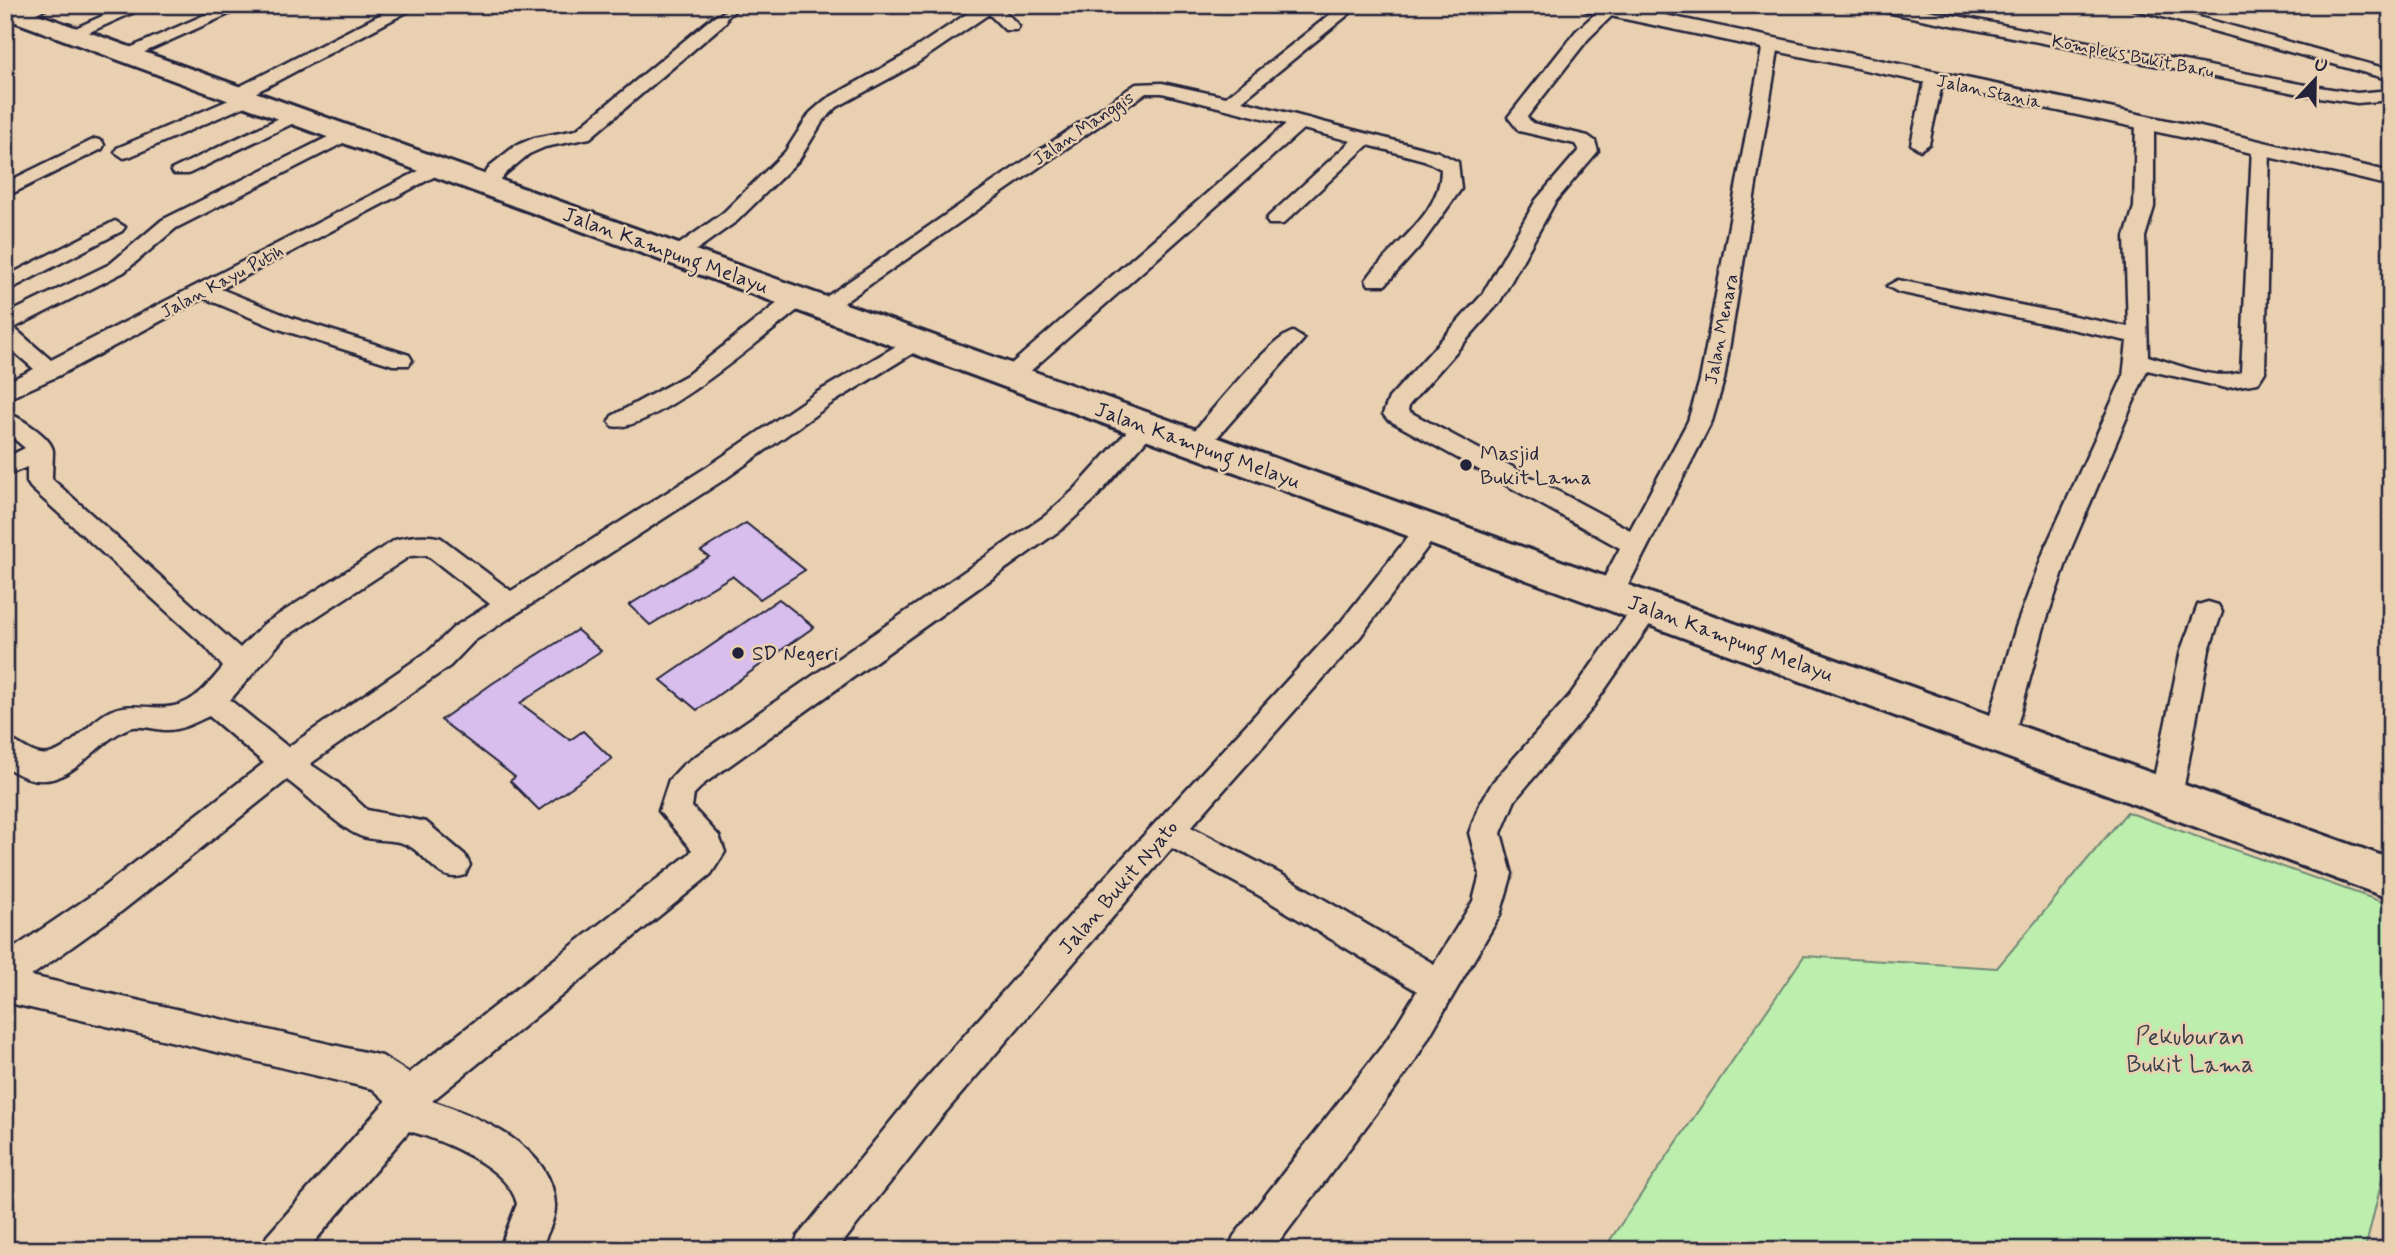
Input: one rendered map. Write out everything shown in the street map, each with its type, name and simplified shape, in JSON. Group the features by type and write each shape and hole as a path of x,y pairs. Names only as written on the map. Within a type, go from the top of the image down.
{"main road":[{"name":"Jalan Kampung Melayu","path":"10,16 438,167 2391,879"}],"street":[{"path":"10,16 47,5"},
{"path":"68,35 142,5"},
{"path":"123,55 241,5"},
{"path":"124,152 240,97 412,5"},
{"path":"1229,103 1352,5"},
{"name":"Kompleks Bukit Baru","path":"1878,5 2300,89 2357,98 2391,95"},
{"path":"2136,5 2391,75"},
{"path":"678,254 730,217 800,148 809,123 851,89 908,61 989,6 1011,26"},
{"path":"1604,7 1517,117 1526,127 1581,141 1588,145 1589,151 1546,200 1491,298 1397,403 1395,414 1636,545"},
{"name":"Jalan Stania","path":"1604,7 2145,122 2391,179"},
{"path":"479,183 531,145 577,138 583,134 719,20"},
{"name":"Jalan Menara","path":"1610,593 1700,421 1712,380 1771,44"},
{"path":"1920,144 1934,79"},
{"name":"Jalan Manggis","path":"621,421 695,380 809,303 1142,88 1162,88 1229,103 1431,156 1451,166 1454,177 1451,189 1414,241 1377,280"},
{"path":"181,170 295,116"},
{"path":"1010,377 1299,122"},
{"path":"1999,736 2030,627 2059,546 2135,377 2138,348 2135,237 2144,207 2145,122"},
{"path":"5,324 117,268 169,224 346,134"},
{"path":"1276,220 1364,139"},
{"path":"5,191 95,145"},
{"path":"1898,286 1955,296 2048,320 2138,348 2206,378 2231,381 2250,378 2253,372 2261,148"},
{"name":"Jalan Kayu Putih","path":"5,393 438,167"},
{"path":"5,286 115,228"},
{"path":"205,290 301,327 401,360"},
{"path":"5,332 50,371"},
{"path":"1197,444 1273,357 1293,339"},
{"path":"5,974 110,901 287,764 440,658 464,634 716,473 824,398 915,342"},
{"path":"5,420 37,442 41,450 40,482 216,640 242,669"},
{"path":"281,1250 403,1105 700,864 709,852 708,846 675,811 680,789 694,774 1054,522 1084,495 1146,425"},
{"path":"5,468 41,450"},
{"name":"Jalan Bukit Nyato","path":"812,1250 930,1102 1168,830 1350,630 1428,529"},
{"path":"5,749 37,768 62,764 120,720 143,714 173,718 211,701 242,669 256,647 274,631 404,547 432,545 510,604"},
{"path":"1248,1250 1400,1052 1488,905 1495,886 1494,856 1485,833 1490,815 1504,791 1580,703 1648,607"},
{"path":"2166,797 2195,650 2208,612"},
{"path":"211,701 287,764 326,791 356,819 370,826 415,832 454,865"},
{"path":"1168,830 1272,886 1439,986"},
{"path":"5,986 382,1074 400,1090 403,1105"},
{"path":"403,1105 509,1160 531,1180 536,1203 519,1250"}],"lane":[{"path":"719,20 737,5"}],"green space":[{"name":"Pekuburan Bukit Lama","path":"2127,812 2391,905 2391,1143 2365,1250 1624,1250 1610,1240 1804,956 1997,968"}],"building":[{"path":"746,523 805,570 760,599 732,576 650,625 629,605 709,557 701,551"},
{"name":"SD Negeri","path":"779,599 814,627 697,710 661,680"},
{"path":"577,630 601,651 520,703 570,740 583,731 612,759 539,810 510,781 515,777 441,720 493,683"}],"place":[{"name":"Masjid Bukit Lama","path":"1466,465"},
{"name":"SD Negeri","path":"738,653"}]}
